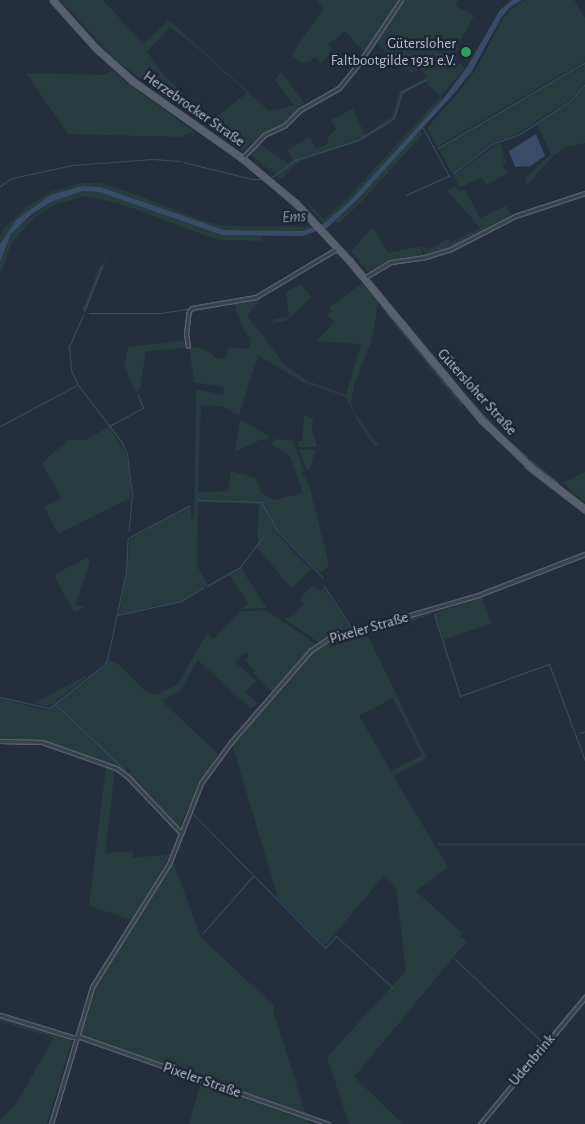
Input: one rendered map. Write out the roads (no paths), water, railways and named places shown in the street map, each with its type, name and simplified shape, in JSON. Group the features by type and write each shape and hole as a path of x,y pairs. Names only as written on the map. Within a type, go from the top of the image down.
{"main road":[{"name":"Herzebrocker Straße","path":"53,0 96,48 133,81 242,158 296,203 326,233"},
{"name":"Gütersloher Straße","path":"326,233 487,426 532,468 585,509"}],"street":[{"path":"242,158 264,135 284,125 300,110 339,88 359,63 401,0"},
{"path":"364,278 391,262 425,257 451,249 515,216 585,193"},
{"path":"188,346 188,319 189,311 192,308 256,296 339,248"},
{"name":"Pixeler Straße","path":"51,1124 92,987 169,864 201,783 219,757 319,644 328,639 478,595 585,554"},
{"path":"0,741 42,742 116,768 127,776 180,833"},
{"name":"Udenbrink","path":"480,1124 585,997"},
{"name":"Pixeler Straße","path":"0,1015 76,1037 328,1124"}],"water":[{"path":"512,0 522,0 510,7 501,18 472,71 457,90 358,199 327,228 302,236 222,235 99,192 83,191 53,201 32,214 11,234 0,261 0,244 16,220 51,195 82,186 100,187 224,230 302,231 323,224 349,202 443,99 467,67 500,10"},
{"path":"536,134 545,156 530,166 515,167 509,151"}],"waterway":[{"path":"438,148 585,62"},
{"path":"272,177 295,160 358,140 388,122 394,118 402,92 425,80"},
{"path":"453,173 492,144 520,134 571,100 585,84"},
{"path":"423,128 449,176"},
{"path":"0,186 12,178 73,165 153,159 180,161"},
{"path":"183,162 252,179 260,179"},
{"path":"406,195 450,175"},
{"path":"335,253 339,254 359,278"},
{"path":"84,311 102,266"},
{"path":"363,282 379,302"},
{"path":"381,305 462,404"},
{"path":"89,313 161,313 187,309"},
{"path":"83,315 69,347 71,370 78,385 121,441 127,454 132,493 129,530"},
{"path":"0,426 77,385"},
{"path":"109,426 143,408 138,395"},
{"path":"466,396 502,435 527,457"},
{"path":"530,460 558,483"},
{"path":"524,467 585,514"},
{"path":"198,500 261,502 278,532 323,578"},
{"path":"0,697 49,708 103,666 107,660 126,571 128,538 190,505"},
{"path":"207,586 240,567 263,537"},
{"path":"324,586 352,629"},
{"path":"117,615 181,601 203,588"},
{"path":"434,614 460,696 549,664 585,761"},
{"path":"56,705 126,771"},
{"path":"580,733 585,731"},
{"path":"129,774 164,813"},
{"path":"183,834 192,813 325,948 336,936 392,987"},
{"path":"202,934 253,876"},
{"path":"455,959 543,1043 585,993"}],"place":[{"name":"Gütersloher Faltbootgilde 1931 e.V.","path":"466,52"}],"water label":[{"name":"Ems","path":"294,217"}]}
